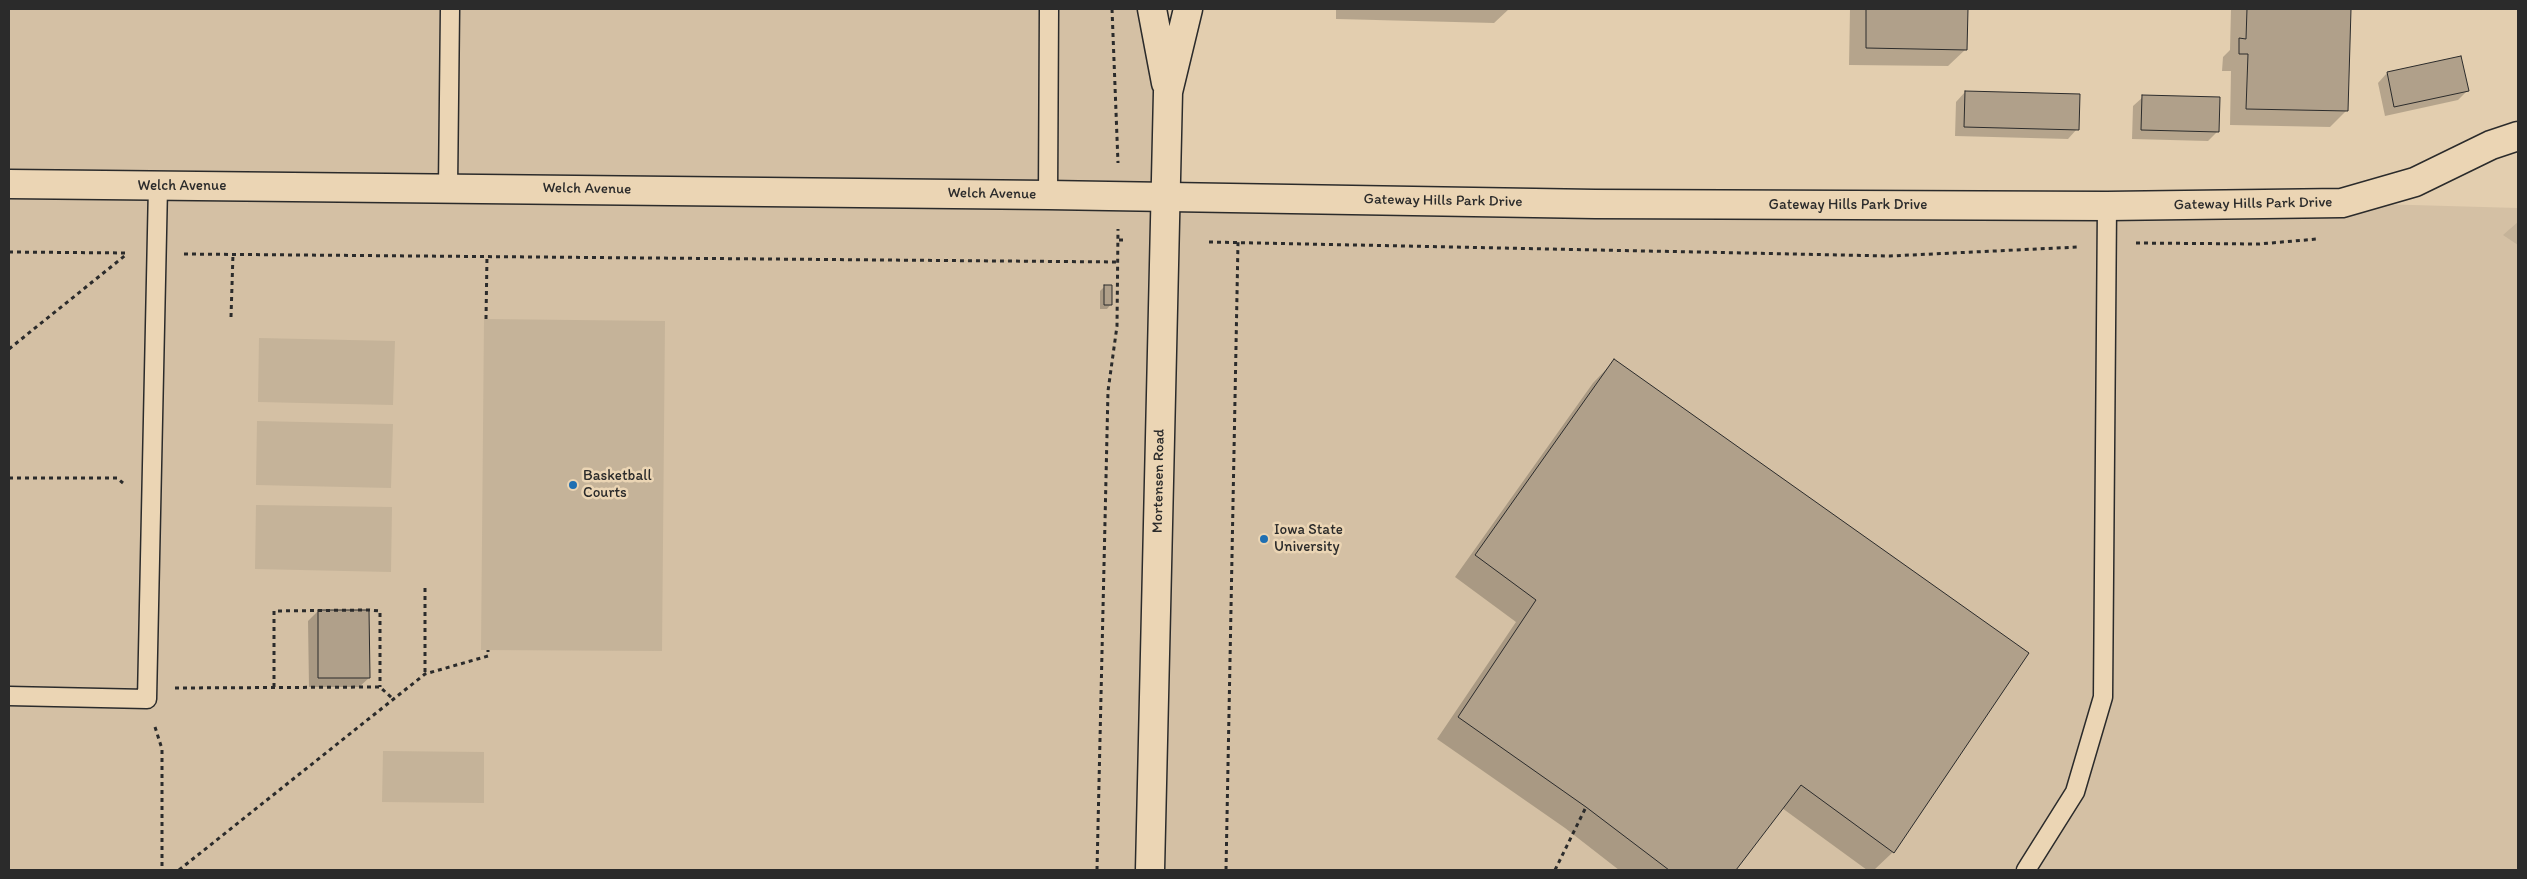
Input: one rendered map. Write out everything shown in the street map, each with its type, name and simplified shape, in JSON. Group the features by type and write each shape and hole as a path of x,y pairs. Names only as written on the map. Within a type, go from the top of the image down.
{"street":[{"name":"Mortensen Road","path":"1152,9 1168,92"},
{"name":"Mortensen Road","path":"1150,870 1168,92 1188,9"},
{"name":"Gateway Hills Park Drive","path":"1165,196 1595,204 2107,206 2342,203 2415,182 2490,145 2518,136"},
{"name":"Welch Avenue","path":"9,184 448,187 1165,196"}],"lane":[{"path":"448,187 450,9"},
{"path":"1048,195 1049,9"},
{"path":"9,696 147,699 158,186"},
{"path":"2026,870 2075,792 2103,697 2107,206"}],"path":[{"path":"1112,9 1118,167"},
{"path":"1097,870 1108,391 1117,326 1118,225"},
{"path":"1119,240 1125,240"},
{"path":"1208,242 1890,256 2057,248"},
{"path":"1226,870 1238,242"},
{"path":"9,252 135,253"},
{"path":"9,349 129,253"},
{"path":"179,254 1119,262"},
{"path":"231,317 232,254"},
{"path":"486,319 487,256"},
{"path":"9,478 117,478 151,509"},
{"path":"425,588 425,674"},
{"path":"274,687 274,611 318,610 380,611 380,687"},
{"path":"179,870 425,674 488,656 488,650"},
{"path":"162,870 162,749 147,699 179,687 380,687 393,699"},
{"path":"1555,870 1586,807"}],"shaded area":[{"name":"Iowa State University","path":"9,9 1152,9 1165,196 2342,203 2518,208 2518,870 9,870"},
{"path":"2518,222 2518,245 2503,235"},
{"name":"Basketball Courts","path":"484,319 665,321 662,651 481,650"},
{"path":"259,338 395,341 393,405 258,402"},
{"path":"257,421 393,424 391,488 256,485"},
{"path":"256,505 392,507 391,572 255,569"},
{"path":"383,751 484,752 484,803 382,802"}],"building":[{"path":"1866,9 1968,9 1967,50 1866,48"},
{"path":"2247,9 2351,9 2348,111 2246,109 2248,54 2239,54 2239,38 2246,39"},
{"path":"2461,56 2469,91 2394,107 2387,72"},
{"path":"1965,91 2080,94 2079,130 1964,127"},
{"path":"2142,95 2220,97 2219,132 2141,130"},
{"path":"1104,285 1112,285 1112,305 1104,305"},
{"path":"1614,359 2029,653 1894,853 1801,785 1736,870 1669,870 1586,807 1458,717 1536,600 1475,555"},
{"path":"318,610 369,610 370,678 318,678"}],"place":[{"name":"Basketball Courts","path":"573,485"},
{"name":"Iowa State University","path":"1264,539"}]}
